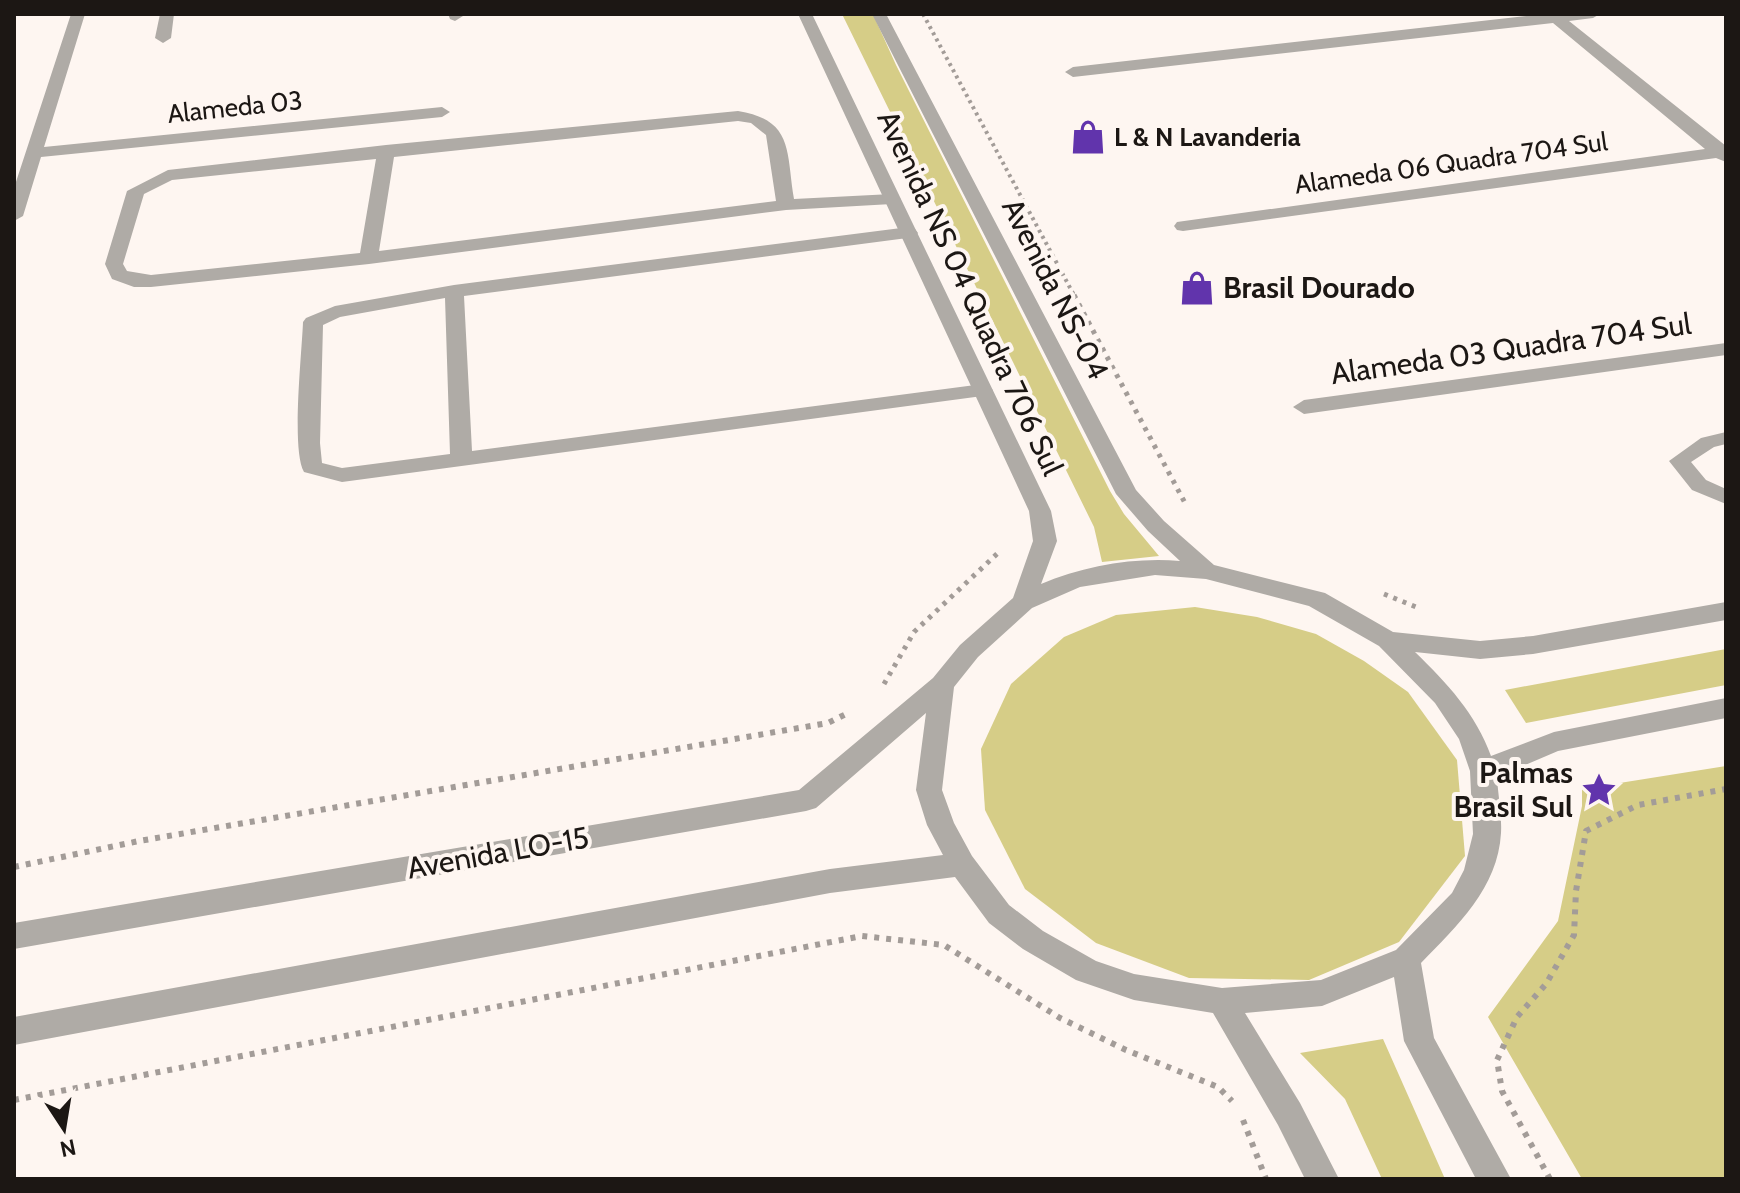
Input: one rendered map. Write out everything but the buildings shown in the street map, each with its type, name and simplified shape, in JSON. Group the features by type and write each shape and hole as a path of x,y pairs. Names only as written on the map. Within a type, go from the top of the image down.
{"street":[{"path":"14,216 78,14"},
{"path":"163,38 167,14"},
{"name":"Avenida NS 04 Quadra 706 Sul","path":"805,14 1040,511 1045,541 1023,602"},
{"name":"Avenida NS-04","path":"879,14 1127,494 1156,526 1206,571"},
{"path":"1073,72 1553,16 1593,14"},
{"path":"1553,16 1724,153"},
{"name":"Alameda 03","path":"34,153 442,112"},
{"path":"786,205 774,133 756,119 738,116 386,150 168,175 136,191 114,264 119,275 134,281 151,281 369,258 786,205 892,199"},
{"path":"369,258 386,150"},
{"name":"Alameda 06 Quadra 704 Sul","path":"1183,226 1724,153"},
{"path":"909,233 454,291 335,312 313,322 309,443 312,467 342,475 983,390"},
{"path":"454,291 461,459"},
{"name":"Alameda 03 Quadra 704 Sul","path":"1304,407 1726,349"},
{"path":"942,685 929,790 941,825 962,864 999,914 1033,940 1087,971 1134,987 1222,1001 1322,993 1406,959 1462,902 1478,871 1487,834 1483,771 1471,736 1444,696 1388,640 1317,599 1206,571 1155,567 1076,579 1023,602"},
{"name":"Avenida LO-15","path":"14,936 806,800 942,685 969,651 1023,602"},
{"path":"1388,640 1480,650 1533,645 1726,611"},
{"path":"1483,771 1554,742 1726,708"},
{"path":"14,1031 830,881 962,864"},
{"path":"1406,959 1419,1041 1494,1179"},
{"path":"1222,1001 1289,1114 1322,1179"}],"lane":[{"path":"1726,438 1708,442 1679,461 1699,485 1726,497"}],"path":[{"path":"923,14 1190,511"},
{"path":"883,685 914,632 1004,547"},
{"path":"1370,589 1426,613"},
{"path":"14,867 139,841 828,723 852,711"},
{"path":"1550,1179 1502,1091 1497,1060 1517,1017 1546,984 1574,935 1576,891 1586,831 1638,805 1726,789"},
{"path":"14,1100 862,936 944,945 1060,1018 1126,1050 1218,1087 1234,1103 1242,1118 1266,1179"}],"shaded area":[{"path":"842,14 873,14 1110,491 1124,514 1159,556 1102,562 1094,527"},
{"path":"1195,607 1257,617 1316,634 1364,661 1408,692 1457,760 1465,856 1399,942 1309,980 1189,978 1096,943 1025,889 985,810 981,749 1011,684 1064,637 1116,615"},
{"path":"1726,649 1726,685 1526,723 1505,690"},
{"path":"1726,766 1726,1179 1582,1179 1488,1017 1558,921 1582,806 1582,789"},
{"path":"1383,1039 1445,1179 1382,1179 1345,1099 1300,1053"}],"place":[{"name":"L & N Lavanderia","path":"1088,137"},
{"name":"Brasil Dourado","path":"1197,288"},
{"name":"Palmas Brasil Sul","path":"1599,790"}]}
